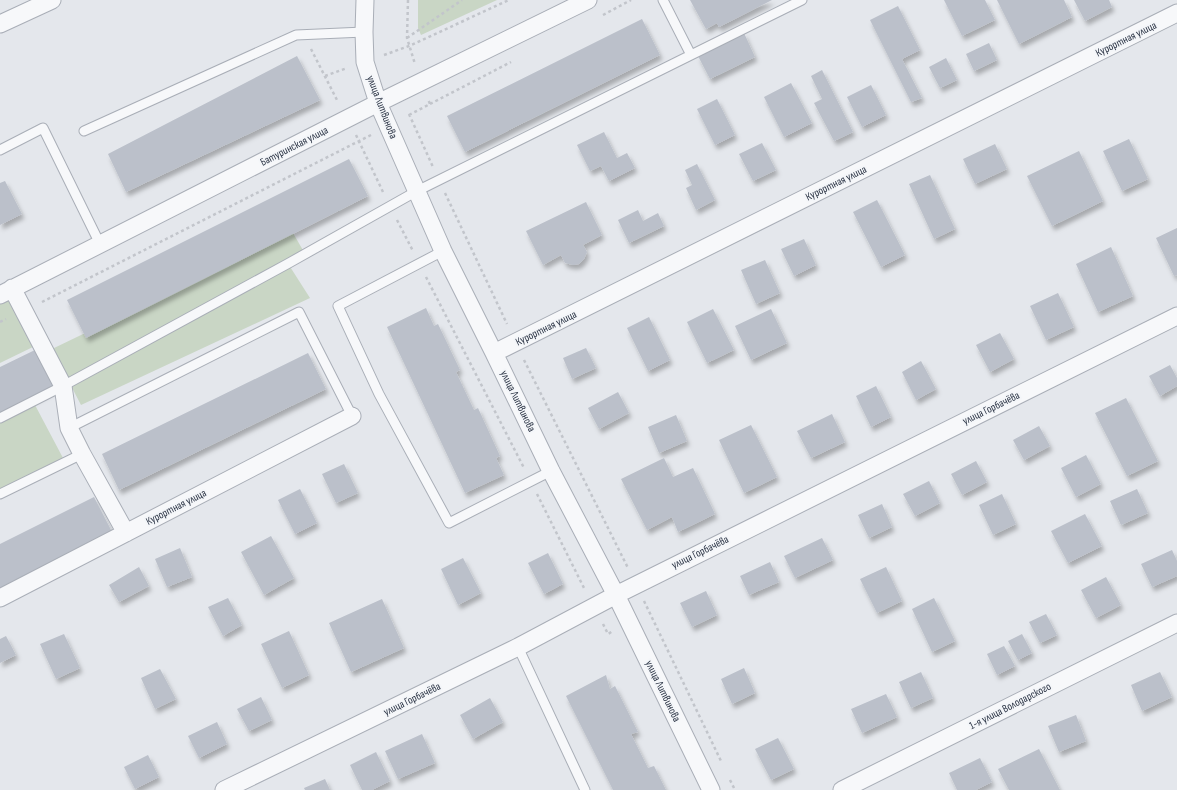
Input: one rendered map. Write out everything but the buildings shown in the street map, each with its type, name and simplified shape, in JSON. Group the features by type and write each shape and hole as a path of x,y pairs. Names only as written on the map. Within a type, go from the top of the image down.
{"street":[{"path":"0,24 52,0"},
{"name":"улица Литвинова","path":"365,0 364,32 366,62 378,103 388,126 443,251 551,471 616,594 711,790"},
{"name":"Батуринская улица","path":"6,291 378,103 588,0"},
{"name":"Курортная улица","path":"494,353 1177,13"},
{"path":"6,291 24,311 63,386 69,428 126,533"},
{"name":"улица Горбачёва","path":"224,790 518,647 616,594 1177,316"},
{"name":"Курортная улица","path":"0,598 352,416"},
{"name":"1-я улица Володарского","path":"842,790 1177,623"}],"lane":[{"path":"663,0 691,55"},
{"path":"0,418 63,386 282,267 417,191 802,0"},
{"path":"84,131 296,35 364,32"},
{"path":"0,150 43,128 100,244"},
{"path":"443,251 338,306 379,394 449,523 551,471"},
{"path":"69,428 299,312 352,416"},
{"path":"0,494 82,454"},
{"path":"518,647 586,790"}],"path":[{"path":"408,0 407,38 462,0"},
{"path":"325,76 409,46 509,0"},
{"path":"304,35 339,103 332,106"},
{"path":"347,119 390,207 608,634 649,612"},
{"path":"0,322 388,126"},
{"path":"636,584 721,762"},
{"path":"728,776 735,790"}],"green space":[{"path":"418,0 497,0 421,35 418,28"},
{"path":"293,233 304,252 287,262 310,298 81,405 52,349"},
{"path":"9,295 35,346 0,363 0,299"},
{"path":"35,405 63,458 0,489 0,423"}]}
